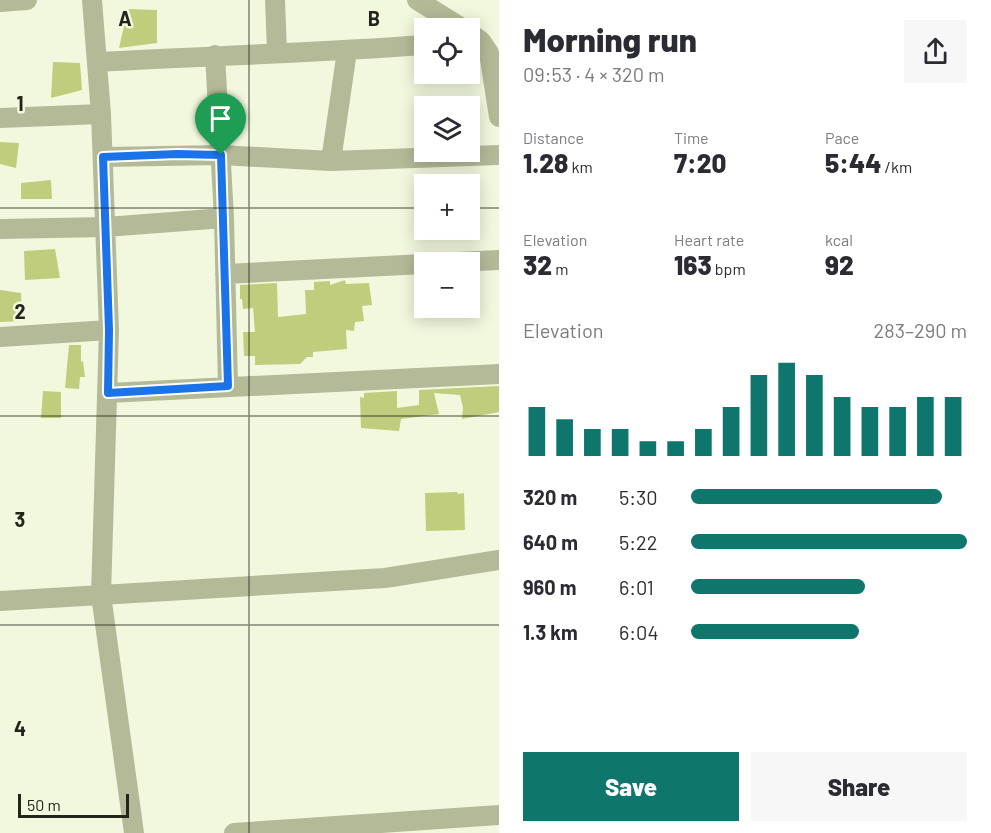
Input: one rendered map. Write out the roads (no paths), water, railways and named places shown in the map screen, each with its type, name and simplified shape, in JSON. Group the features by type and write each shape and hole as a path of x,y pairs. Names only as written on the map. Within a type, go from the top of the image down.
{"street":[{"path":"0,2 27,0"},
{"path":"92,0 101,114 109,330 101,596 134,833"},
{"path":"275,0 277,52"},
{"path":"417,0 446,18"},
{"path":"480,38 489,52 499,117"},
{"path":"98,62 414,46"},
{"path":"331,161 347,51"},
{"path":"215,55 224,219 228,386"},
{"path":"0,118 101,114"},
{"path":"103,157 221,155 331,161 499,155"},
{"path":"0,229 106,227 224,219"},
{"path":"480,261 499,260"},
{"path":"225,274 414,265"},
{"path":"0,337 109,330"},
{"path":"108,393 499,374"},
{"path":"0,601 385,578 499,560"},
{"path":"234,833 425,826 499,815"}]}
